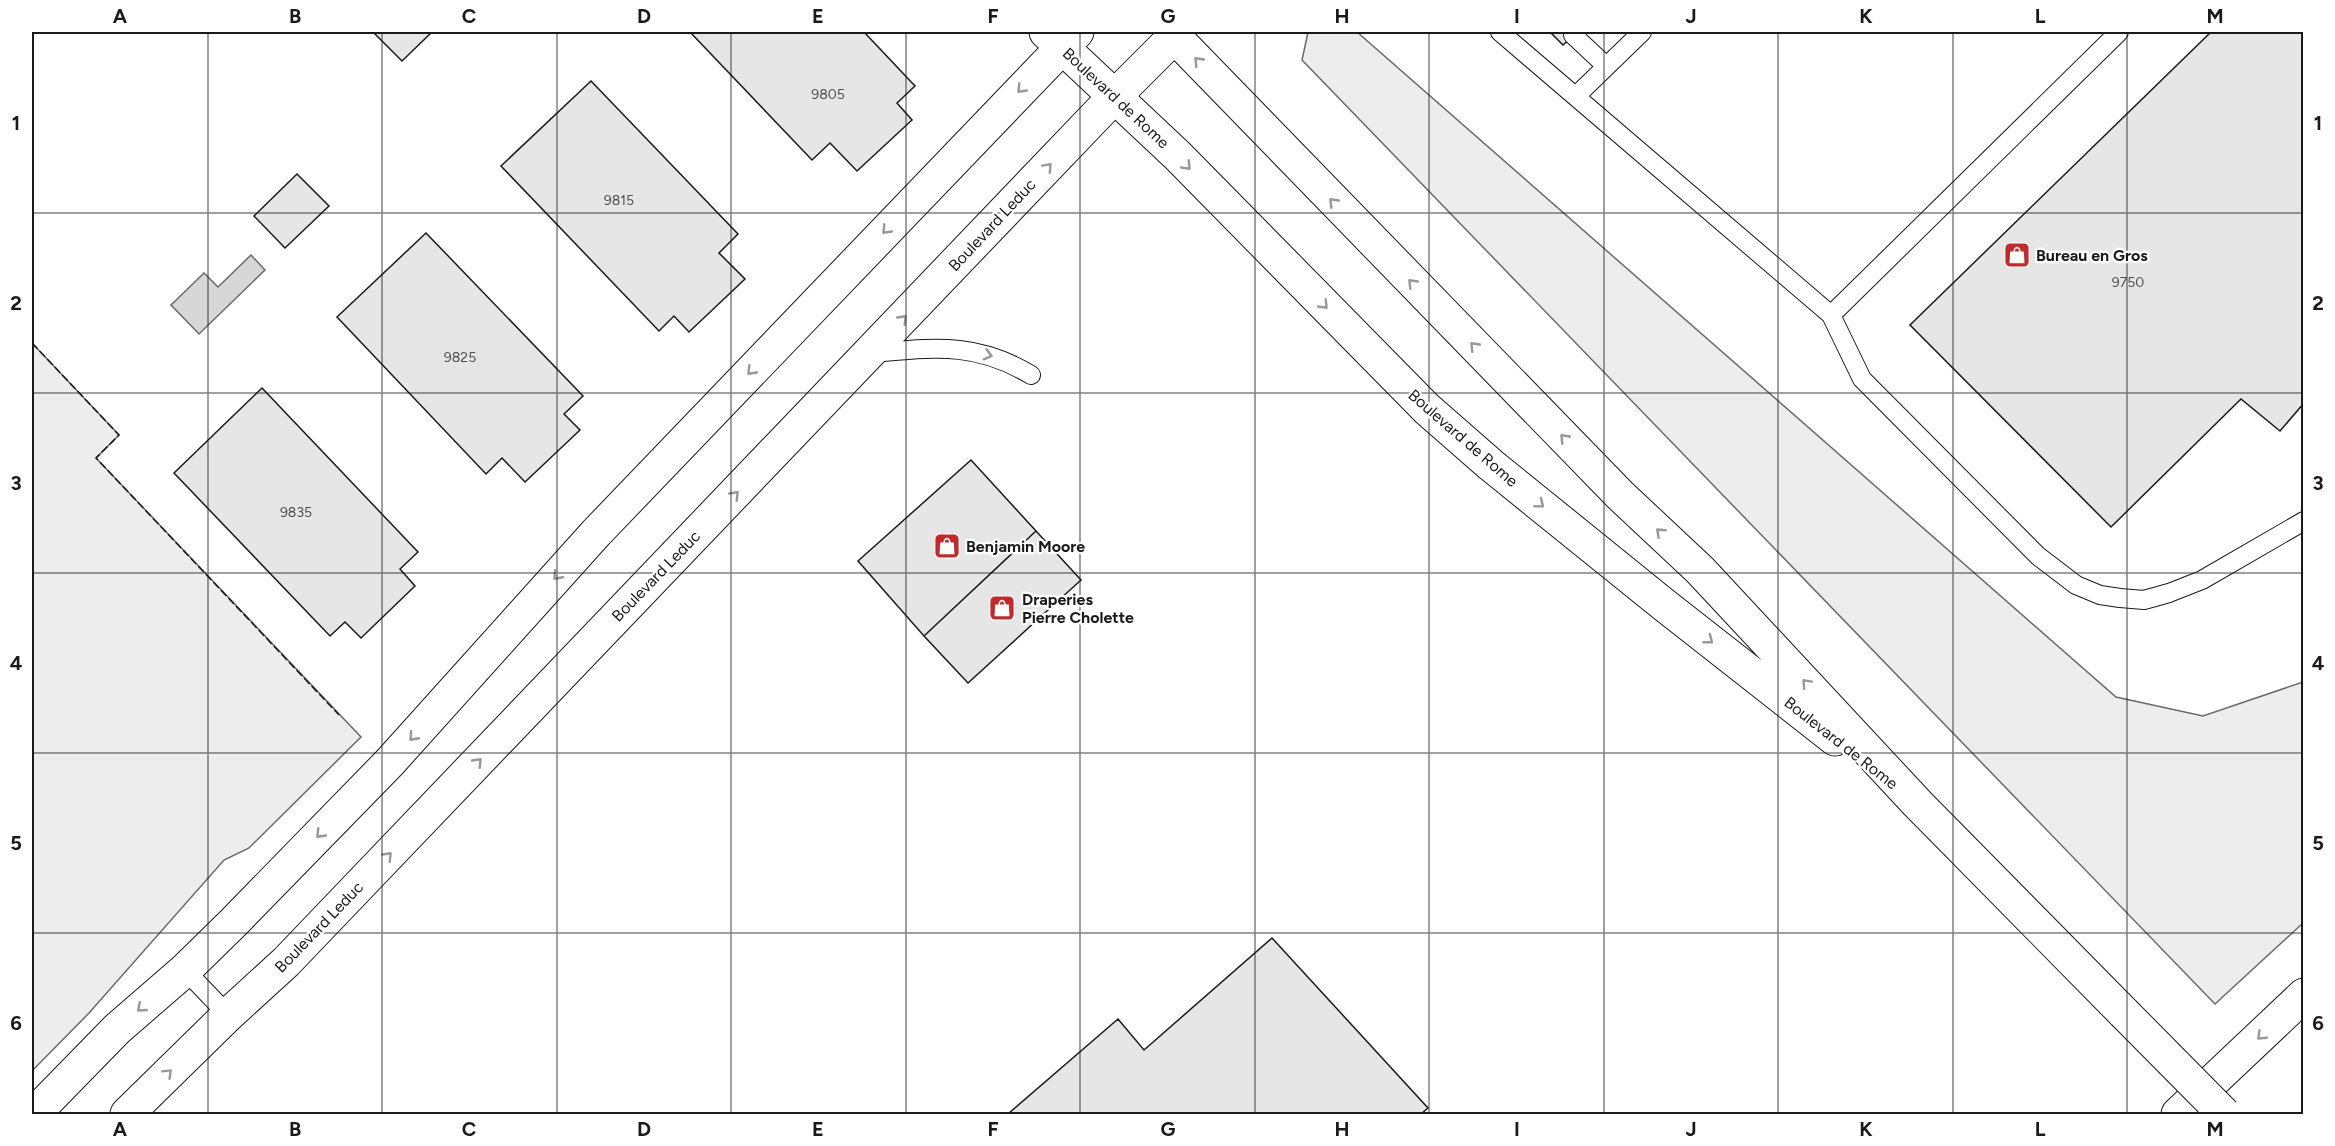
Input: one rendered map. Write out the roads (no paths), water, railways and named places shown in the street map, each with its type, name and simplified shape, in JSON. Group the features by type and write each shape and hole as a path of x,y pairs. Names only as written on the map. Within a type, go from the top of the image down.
{"main road":[{"name":"Boulevard Leduc","path":"127,1114 286,962 1175,33"},
{"name":"Boulevard de Rome","path":"1175,33 1620,495 1700,570 1917,803 2224,1114"},
{"name":"Boulevard de Rome","path":"1062,37 1115,96 1178,156 1436,417 1491,465 1663,604 1917,803"},
{"path":"34,1114 117,1029 185,970 390,762 596,533 1062,37"},
{"path":"2178,1114 2304,995"}],"lane":[{"path":"1500,32 1831,315 1862,379 2038,556 2076,585 2100,595 2120,598 2144,600 2169,593 2202,580 2304,521"},
{"path":"1576,96 1642,32"},
{"path":"1831,315 2119,32"},
{"path":"1573,35 1606,66"},
{"path":"871,353 961,349 1008,361 1031,375"},
{"path":"185,970 228,1015"}],"place":[{"name":"Bureau en Gros","path":"2017,255"},
{"name":"Benjamin Moore","path":"947,546"},
{"name":"Draperies Pierre Cholette","path":"1002,608"}]}
